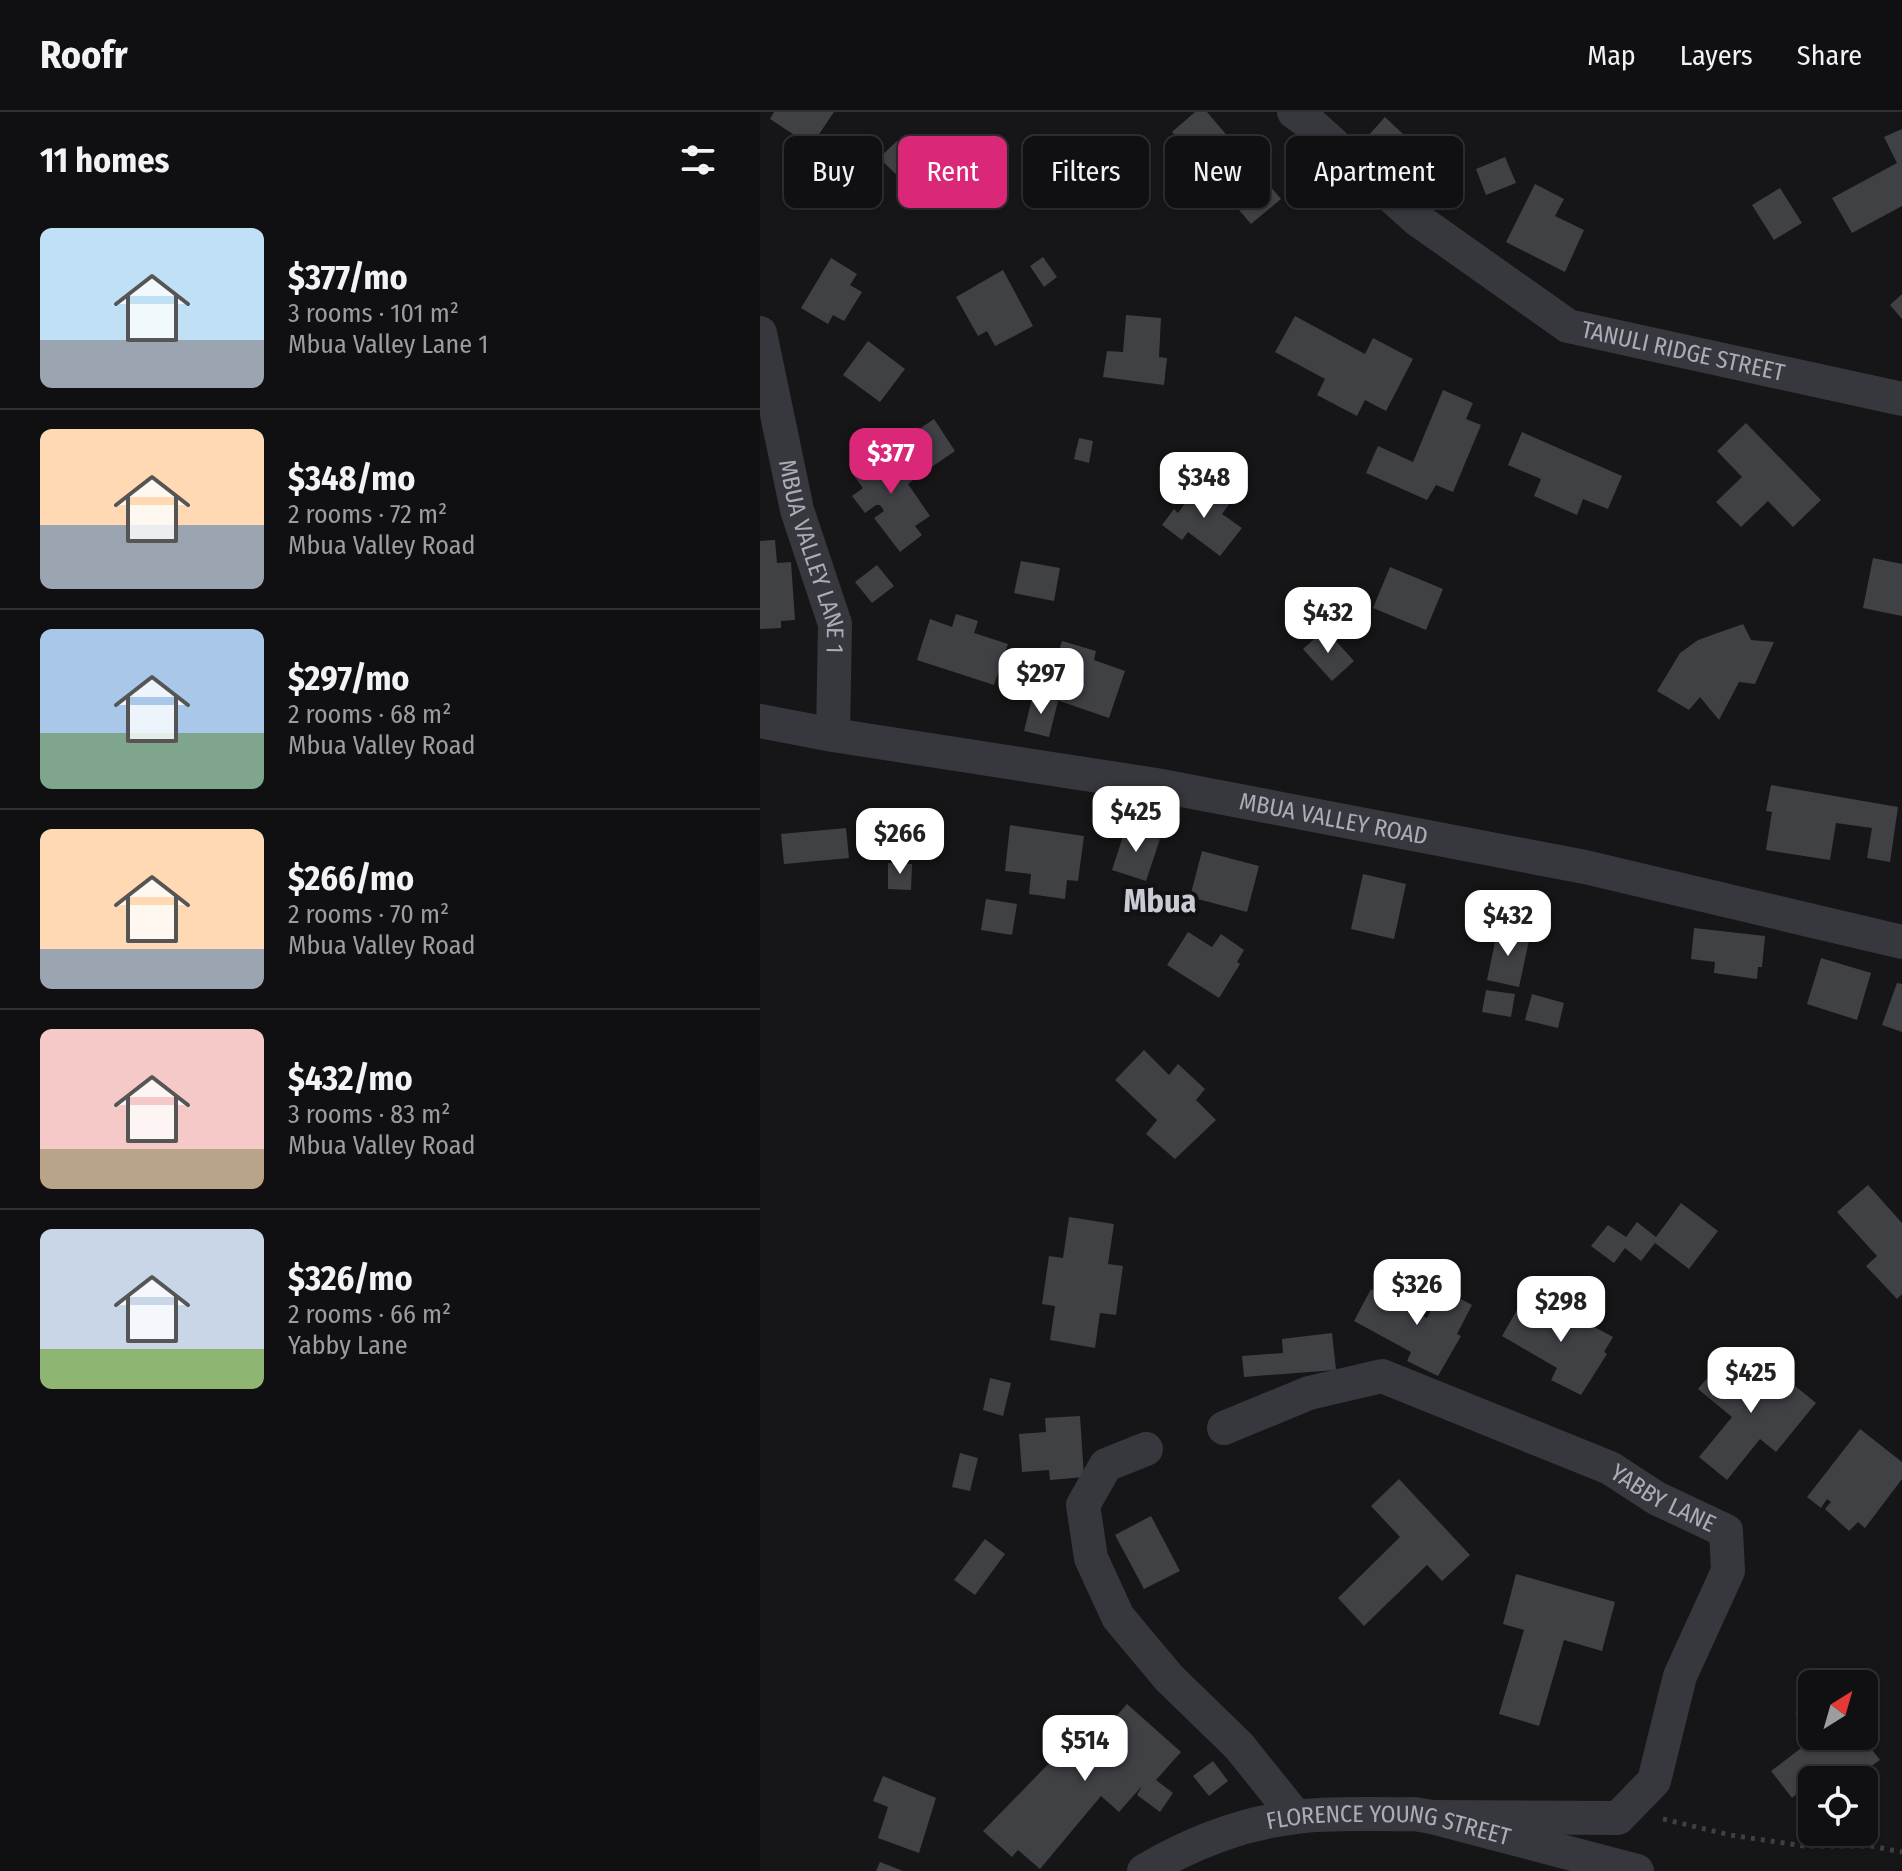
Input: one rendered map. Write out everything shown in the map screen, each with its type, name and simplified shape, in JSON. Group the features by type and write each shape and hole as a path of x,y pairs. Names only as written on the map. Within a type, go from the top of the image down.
{"street":[{"name":"TANULI RIDGE STREET","path":"1294,112 1418,220 1568,326 1902,399"},
{"name":"MBUA VALLEY LANE 1","path":"760,333 797,510 835,624 833,735"},
{"name":"MBUA VALLEY ROAD","path":"760,721 1156,785 1570,864 1902,942"},
{"name":"YABBY LANE","path":"1224,1428 1309,1393 1382,1376 1610,1468 1656,1498 1726,1531 1728,1571 1680,1676 1654,1781 1618,1818"},
{"path":"1146,1449 1106,1465 1083,1505 1091,1558 1118,1617 1169,1678 1239,1746 1296,1817"},
{"name":"FLORENCE YOUNG STREET","path":"1144,1871 1166,1858 1230,1831 1296,1817 1414,1814 1637,1871"},
{"path":"1432,1817 1618,1818"}],"path":[{"path":"1618,1818 1672,1819 1730,1835 1804,1846 1871,1846 1902,1852"}],"building":[{"path":"774,112 834,112 818,136 796,136 770,119"},
{"path":"1195,112 1207,112 1227,136 1175,136 1172,132"},
{"path":"1385,117 1404,135 1403,136 1368,136"},
{"path":"1902,129 1902,206 1852,233 1832,198 1897,163 1884,137"},
{"path":"898,142 898,176 882,161 882,155"},
{"path":"1505,157 1516,183 1486,195 1476,169"},
{"path":"1535,184 1564,199 1555,216 1584,230 1565,272 1506,242"},
{"path":"1270,186 1281,199 1251,224 1237,208 1270,208"},
{"path":"1780,188 1802,223 1774,240 1752,205"},
{"path":"1043,257 1057,277 1044,287 1030,266"},
{"path":"831,258 857,274 850,285 862,292 844,321 833,315 828,324 801,308"},
{"path":"1003,270 1033,326 995,346 987,331 978,336 956,297"},
{"path":"1902,294 1902,319 1890,305"},
{"path":"1126,315 1161,318 1159,357 1167,358 1164,385 1103,377 1107,351 1123,352"},
{"path":"1295,316 1365,354 1373,338 1413,359 1386,411 1365,400 1357,416 1317,395 1325,379 1275,352"},
{"path":"868,341 905,369 880,402 843,375"},
{"path":"1443,390 1473,403 1466,419 1481,425 1453,492 1436,485 1427,500 1366,473 1378,446 1413,462"},
{"path":"934,419 955,451 930,468 909,436"},
{"path":"1746,423 1821,500 1793,527 1768,501 1741,527 1716,502 1742,477 1717,451"},
{"path":"1522,432 1622,476 1608,509 1583,499 1577,515 1534,496 1541,479 1508,465"},
{"path":"1079,438 1093,441 1089,463 1074,459"},
{"path":"891,442 917,477 908,484 930,516 915,526 922,535 900,552 874,518 884,511 880,505 865,513 852,496 863,488 851,472"},
{"path":"1201,481 1230,503 1222,514 1242,528 1220,556 1188,532 1182,540 1162,525 1174,509 1178,513"},
{"path":"775,540 777,563 791,562 795,620 781,621 781,628 760,629 760,541"},
{"path":"1873,558 1902,564 1902,616 1863,608"},
{"path":"1021,561 1060,568 1054,601 1014,593"},
{"path":"877,565 894,586 872,603 855,582"},
{"path":"1390,567 1443,589 1426,630 1373,608"},
{"path":"956,614 978,621 974,633 1008,644 994,685 917,660 930,619 952,627"},
{"path":"1743,624 1751,640 1774,642 1755,684 1739,682 1719,720 1700,697 1689,710 1657,691 1680,653 1698,640"},
{"path":"1325,629 1354,661 1332,681 1303,649"},
{"path":"1062,641 1096,651 1094,660 1125,671 1109,718 1045,696"},
{"path":"1033,695 1058,701 1049,737 1024,731"},
{"path":"1771,785 1898,807 1890,862 1867,858 1872,828 1836,823 1830,860 1766,850 1772,812 1766,811"},
{"path":"1010,825 1084,836 1078,881 1067,880 1065,899 1029,894 1031,874 1005,871"},
{"path":"1126,827 1160,839 1146,881 1112,870"},
{"path":"846,828 849,858 784,864 781,834"},
{"path":"1202,851 1259,866 1247,912 1190,897"},
{"path":"888,863 912,864 911,890 888,889"},
{"path":"1363,874 1406,884 1394,939 1351,929"},
{"path":"986,899 1017,904 1012,935 981,930"},
{"path":"1498,928 1530,936 1519,987 1487,980"},
{"path":"1694,928 1765,936 1762,967 1758,967 1757,979 1714,973 1715,962 1691,959"},
{"path":"1188,932 1212,947 1221,934 1244,950 1237,962 1240,964 1219,998 1167,965"},
{"path":"1821,958 1871,973 1857,1020 1807,1004"},
{"path":"1897,983 1902,984 1902,1032 1882,1025"},
{"path":"1486,990 1515,994 1511,1017 1482,1012"},
{"path":"1532,994 1564,1003 1558,1028 1525,1020"},
{"path":"1144,1050 1169,1075 1178,1064 1205,1089 1196,1100 1216,1120 1175,1159 1146,1134 1157,1120 1115,1080"},
{"path":"1868,1185 1902,1223 1902,1294 1897,1299 1866,1266 1877,1256 1837,1212"},
{"path":"1681,1203 1718,1231 1689,1269 1655,1243 1641,1261 1625,1248 1614,1263 1591,1246 1608,1225 1626,1237 1637,1222 1656,1237"},
{"path":"1069,1217 1114,1224 1108,1264 1123,1266 1116,1315 1100,1313 1095,1348 1050,1340 1055,1306 1042,1304 1049,1256 1063,1258"},
{"path":"1371,1289 1427,1318 1442,1289 1472,1305 1457,1334 1461,1336 1438,1376 1407,1361 1411,1352 1354,1321"},
{"path":"1521,1303 1549,1319 1556,1306 1613,1337 1604,1352 1607,1354 1581,1395 1551,1380 1557,1368 1502,1336"},
{"path":"1332,1333 1336,1370 1244,1377 1242,1356 1283,1353 1282,1339"},
{"path":"1723,1359 1763,1390 1778,1372 1816,1403 1776,1452 1760,1439 1727,1480 1699,1457 1732,1417 1698,1389"},
{"path":"990,1378 1011,1383 1003,1416 983,1410"},
{"path":"1080,1416 1084,1477 1050,1480 1049,1470 1022,1472 1019,1434 1046,1432 1045,1418"},
{"path":"1860,1429 1902,1462 1902,1479 1865,1528 1858,1522 1849,1531 1825,1509 1831,1502 1827,1499 1821,1508 1807,1497"},
{"path":"960,1453 978,1458 970,1491 952,1487"},
{"path":"1399,1479 1470,1555 1442,1581 1427,1565 1364,1626 1338,1598 1400,1537 1371,1506"},
{"path":"1151,1516 1180,1571 1144,1589 1115,1535"},
{"path":"985,1539 1005,1554 975,1595 954,1580"},
{"path":"1516,1574 1615,1602 1602,1651 1564,1640 1539,1726 1499,1714 1524,1630 1503,1624"},
{"path":"1127,1704 1181,1752 1156,1780 1173,1793 1160,1812 1137,1795 1142,1786 1119,1812 1101,1796 1040,1869 1018,1850 1012,1857 983,1831 1059,1753 1048,1744 1072,1716 1097,1738","holes":["1096,1746 1100,1750 1085,1768 1081,1765"]},
{"path":"1799,1750 1872,1750 1880,1760 1871,1766 1798,1766 1798,1793 1792,1798 1771,1771"},
{"path":"1213,1761 1228,1781 1209,1796 1193,1776"},
{"path":"883,1776 936,1798 919,1853 878,1838 888,1807 873,1801"},
{"path":"880,1862 903,1871 876,1871"}],"district":[{"name":"Mbua","path":"1160,901"}]}
